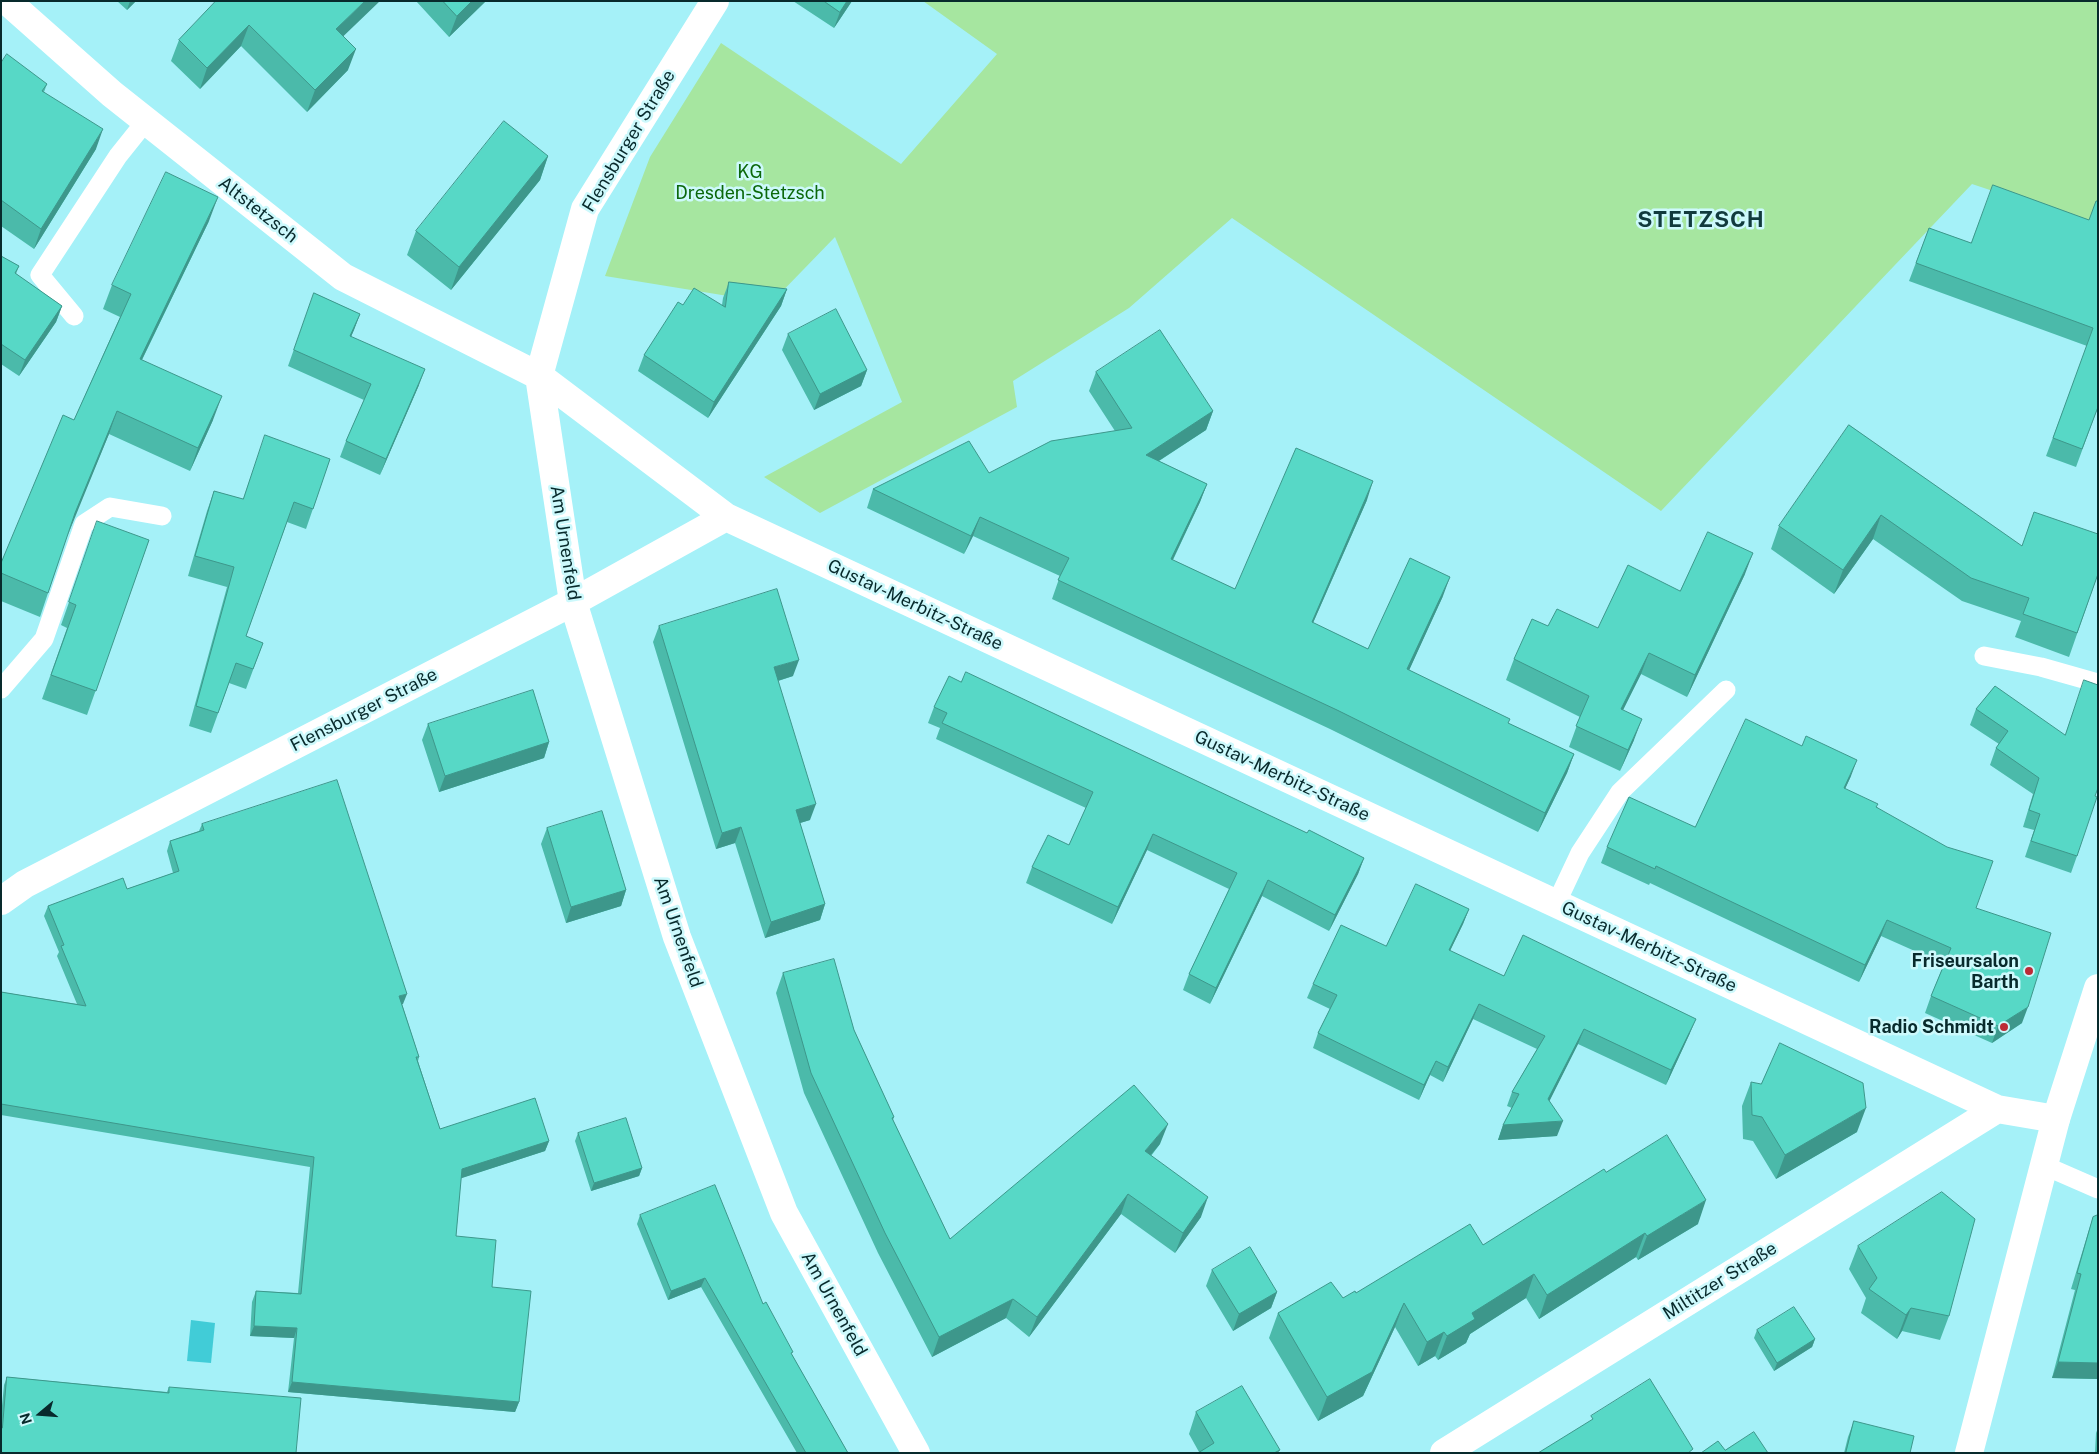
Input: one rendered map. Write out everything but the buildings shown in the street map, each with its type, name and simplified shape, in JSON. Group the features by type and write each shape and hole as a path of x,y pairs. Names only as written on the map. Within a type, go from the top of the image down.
{"street":[{"name":"Altstetzsch","path":"7,1 146,121 343,277 538,376"},
{"name":"Flensburger Straße","path":"538,376 585,209 714,1"},
{"name":"Gustav-Merbitz-Straße","path":"538,376 726,517 1997,1109 2056,1119"},
{"name":"Am Urnenfeld","path":"538,376 573,602 677,937 784,1213 916,1453"},
{"name":"Flensburger Straße","path":"1,901 25,884 573,602 726,517"},
{"path":"1968,1453 2043,1165 2098,988"},
{"name":"Miltitzer Straße","path":"1444,1453 1997,1109"}],"lane":[{"path":"74,316 40,275 118,156 146,121"},
{"path":"1,689 44,639 84,524 110,507 162,516"},
{"path":"1984,656 2041,667 2098,683"},
{"path":"1556,904 1580,852 1620,792 1726,690"},
{"path":"2043,1165 2098,1189"}],"green space":[{"name":"KG Dresden-Stetzsch","path":"923,1 2098,1 2098,226 1972,184 1661,511 1232,218 1129,308 1013,381 1017,407 820,513 764,477 902,402 835,237 771,303 605,276 650,157 721,43 901,164 997,54"}],"water":[{"path":"191,1320 215,1323 211,1363 187,1361"}],"place":[{"name":"Friseursalon Barth","path":"2029,971"},
{"name":"Radio Schmidt","path":"2004,1027"}],"district":[{"name":"STETZSCH","path":"1701,220"}]}
